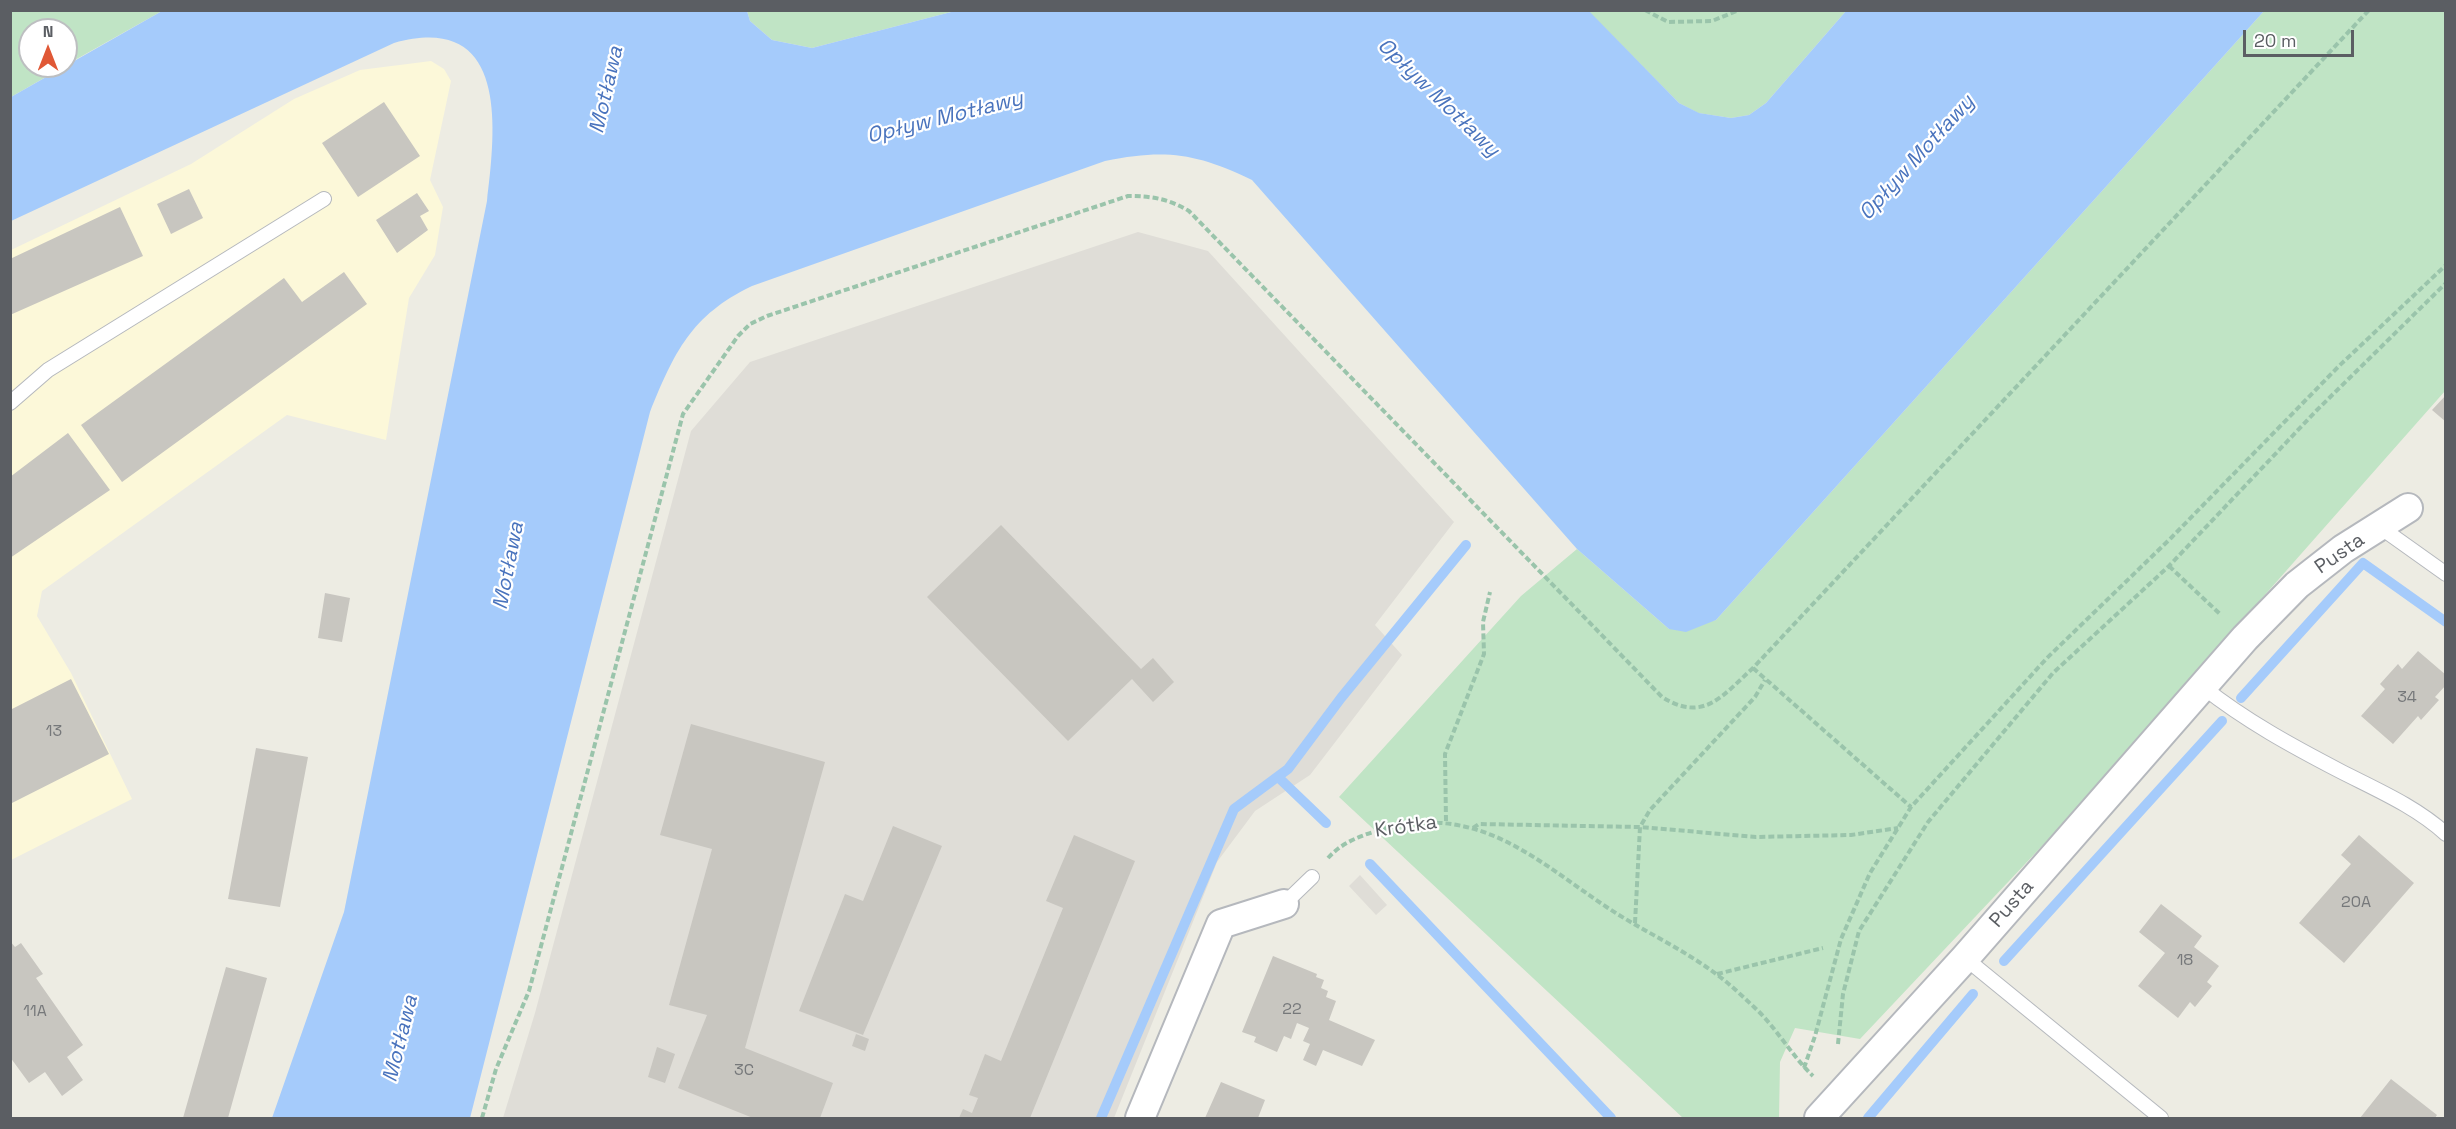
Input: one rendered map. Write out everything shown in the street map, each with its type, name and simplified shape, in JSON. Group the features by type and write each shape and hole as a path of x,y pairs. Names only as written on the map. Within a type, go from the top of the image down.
{"street":[{"name":"Pusta","path":"1822,1114 1965,958 2245,638 2297,585 2343,549 2408,508"},
{"path":"1140,1119 1221,924 1284,904"}],"lane":[{"path":"10,403 48,370 324,199"},
{"name":"Pusta","path":"2380,527 2445,574"},
{"path":"2203,687 2236,713 2280,740 2425,814 2445,834"},
{"path":"1284,904 1312,877"},
{"path":"1965,958 2161,1119"}],"path":[{"path":"1646,10 1668,22 1712,21 1739,10"},
{"path":"482,1119 496,1069 529,991 683,414 738,336 750,324 767,316 1128,196 1150,196 1173,201 1189,211 1662,697 1677,706 1697,710 1718,701 1753,668 2369,10"},
{"path":"1804,1068 1815,1036 1840,939 1870,873 1911,807 2047,658 2171,538 2339,366 2445,265"},
{"path":"1835,1050 1840,1040 1843,994 1859,931 1928,822 2053,673 2169,566 2317,411 2445,283"},
{"path":"2169,566 2245,638"},
{"path":"1446,821 1445,754 1484,654 1483,622 1490,592"},
{"path":"1753,668 1911,807"},
{"path":"1635,924 1640,827 1650,810 1755,697 1765,680"},
{"name":"Krótka","path":"1312,877 1336,849 1365,834 1407,823 1446,821 1473,828 1526,850 1635,924 1716,974 1757,1010 1804,1068 1817,1080 1822,1114"},
{"path":"1473,828 1479,824 1640,827 1756,837 1851,835 1898,828"},
{"path":"1716,974 1823,948"}],"shaded area":[{"path":"431,61 444,69 451,81 430,180 443,207 435,255 409,298 386,440 287,415 42,591 37,616 71,673 132,799 11,860 11,250 191,164 294,99 360,70"},
{"path":"1138,232 1208,251 1454,522 1375,625 1402,655 1310,775 1255,811 1217,862 1114,1118 503,1118 535,1013 691,431 750,362"},
{"path":"1360,875 1387,905 1376,915 1349,886"}],"green space":[{"path":"11,11 162,11 78,58 78,18 18,18 18,78 44,78 11,97"},
{"path":"747,11 955,11 812,48 772,40 750,21"},
{"path":"1588,11 1846,11 1766,103 1749,115 1731,118 1698,113 1679,103"},
{"path":"2264,11 2445,11 2445,391 2059,828 1860,1039 1795,1028 1780,1062 1779,1118 1683,1118 1339,797 1521,596 1577,549 1669,629 1716,620"}],"water":[{"path":"1588,10 1679,103 1699,113 1731,118 1749,115 1766,103 1846,11 2264,11 1716,620 1686,632 1669,629 1577,549 1252,180 1214,164 1180,156 1163,155 1145,155 1105,161 752,286 731,297 699,323 687,338 667,372 650,412 470,1118 272,1118 344,912 487,201 492,110 487,83 476,60 458,44 431,38 394,43 11,221 11,97 44,78 78,78 78,59 162,11 747,11 750,21 772,40 812,48 955,11"}],"building":[{"path":"384,102 420,156 358,197 322,143"},
{"path":"189,189 203,218 171,234 157,204"},
{"path":"417,193 429,211 420,216 428,230 397,253 376,220"},
{"path":"120,207 143,256 10,315 10,259"},
{"path":"344,272 367,304 122,482 81,425 284,278 302,302"},
{"path":"2446,395 2446,422 2432,410"},
{"path":"68,433 110,490 10,558 10,477"},
{"path":"1001,525 1141,669 1153,658 1174,682 1153,702 1132,679 1068,741 927,597"},
{"path":"325,593 350,598 342,642 318,638"},
{"path":"2418,651 2446,675 2446,685 2435,697 2439,700 2421,720 2418,716 2393,744 2361,716 2385,689 2380,684 2398,664 2402,669"},
{"path":"71,679 109,754 10,804 10,710"},
{"path":"691,724 825,762 745,1048 833,1083 820,1118 753,1118 678,1088 707,1015 669,1005 712,849 660,835"},
{"path":"256,748 308,757 280,907 228,899"},
{"path":"893,826 942,846 863,1035 799,1011 845,894 863,901"},
{"path":"1074,835 1135,861 1030,1118 959,1118 963,1109 972,1113 978,1098 969,1095 985,1054 1001,1061 1063,908 1046,901"},
{"path":"2359,835 2414,883 2344,963 2299,923 2351,864 2341,855"},
{"path":"2161,904 2202,936 2194,947 2219,966 2207,982 2212,986 2195,1007 2190,1002 2178,1018 2138,986 2165,953 2139,932"},
{"path":"10,941 15,947 21,943 43,974 36,978 83,1045 67,1057 83,1080 62,1096 45,1072 29,1083 10,1057"},
{"path":"1273,956 1317,974 1316,977 1324,980 1321,988 1328,991 1326,997 1336,1001 1329,1020 1375,1040 1362,1066 1323,1050 1316,1066 1303,1060 1310,1044 1303,1041 1309,1028 1297,1023 1291,1039 1284,1036 1277,1052 1254,1042 1256,1037 1242,1032"},
{"path":"226,967 267,978 228,1118 183,1118"},
{"path":"856,1034 869,1039 865,1051 852,1046"},
{"path":"657,1047 675,1054 665,1083 648,1077"},
{"path":"2391,1079 2437,1115 2435,1118 2360,1118"},
{"path":"1221,1082 1265,1100 1258,1118 1205,1118"}],"waterway":[{"path":"1101,1118 1234,809 1288,769 1341,698 1466,545"},
{"path":"2241,698 2363,563 2446,622"},
{"path":"2004,961 2222,721"},
{"path":"1278,777 1326,823"},
{"path":"1370,864 1611,1118"},
{"path":"1868,1118 1973,994"}],"water label":[{"name":"Motława","path":"607,90"},
{"name":"Opływ Motławy","path":"1438,98"},
{"name":"Opływ Motławy","path":"945,118"},
{"name":"Opływ Motławy","path":"1917,158"},
{"name":"Motława","path":"509,566"},
{"name":"Motława","path":"401,1039"}]}
